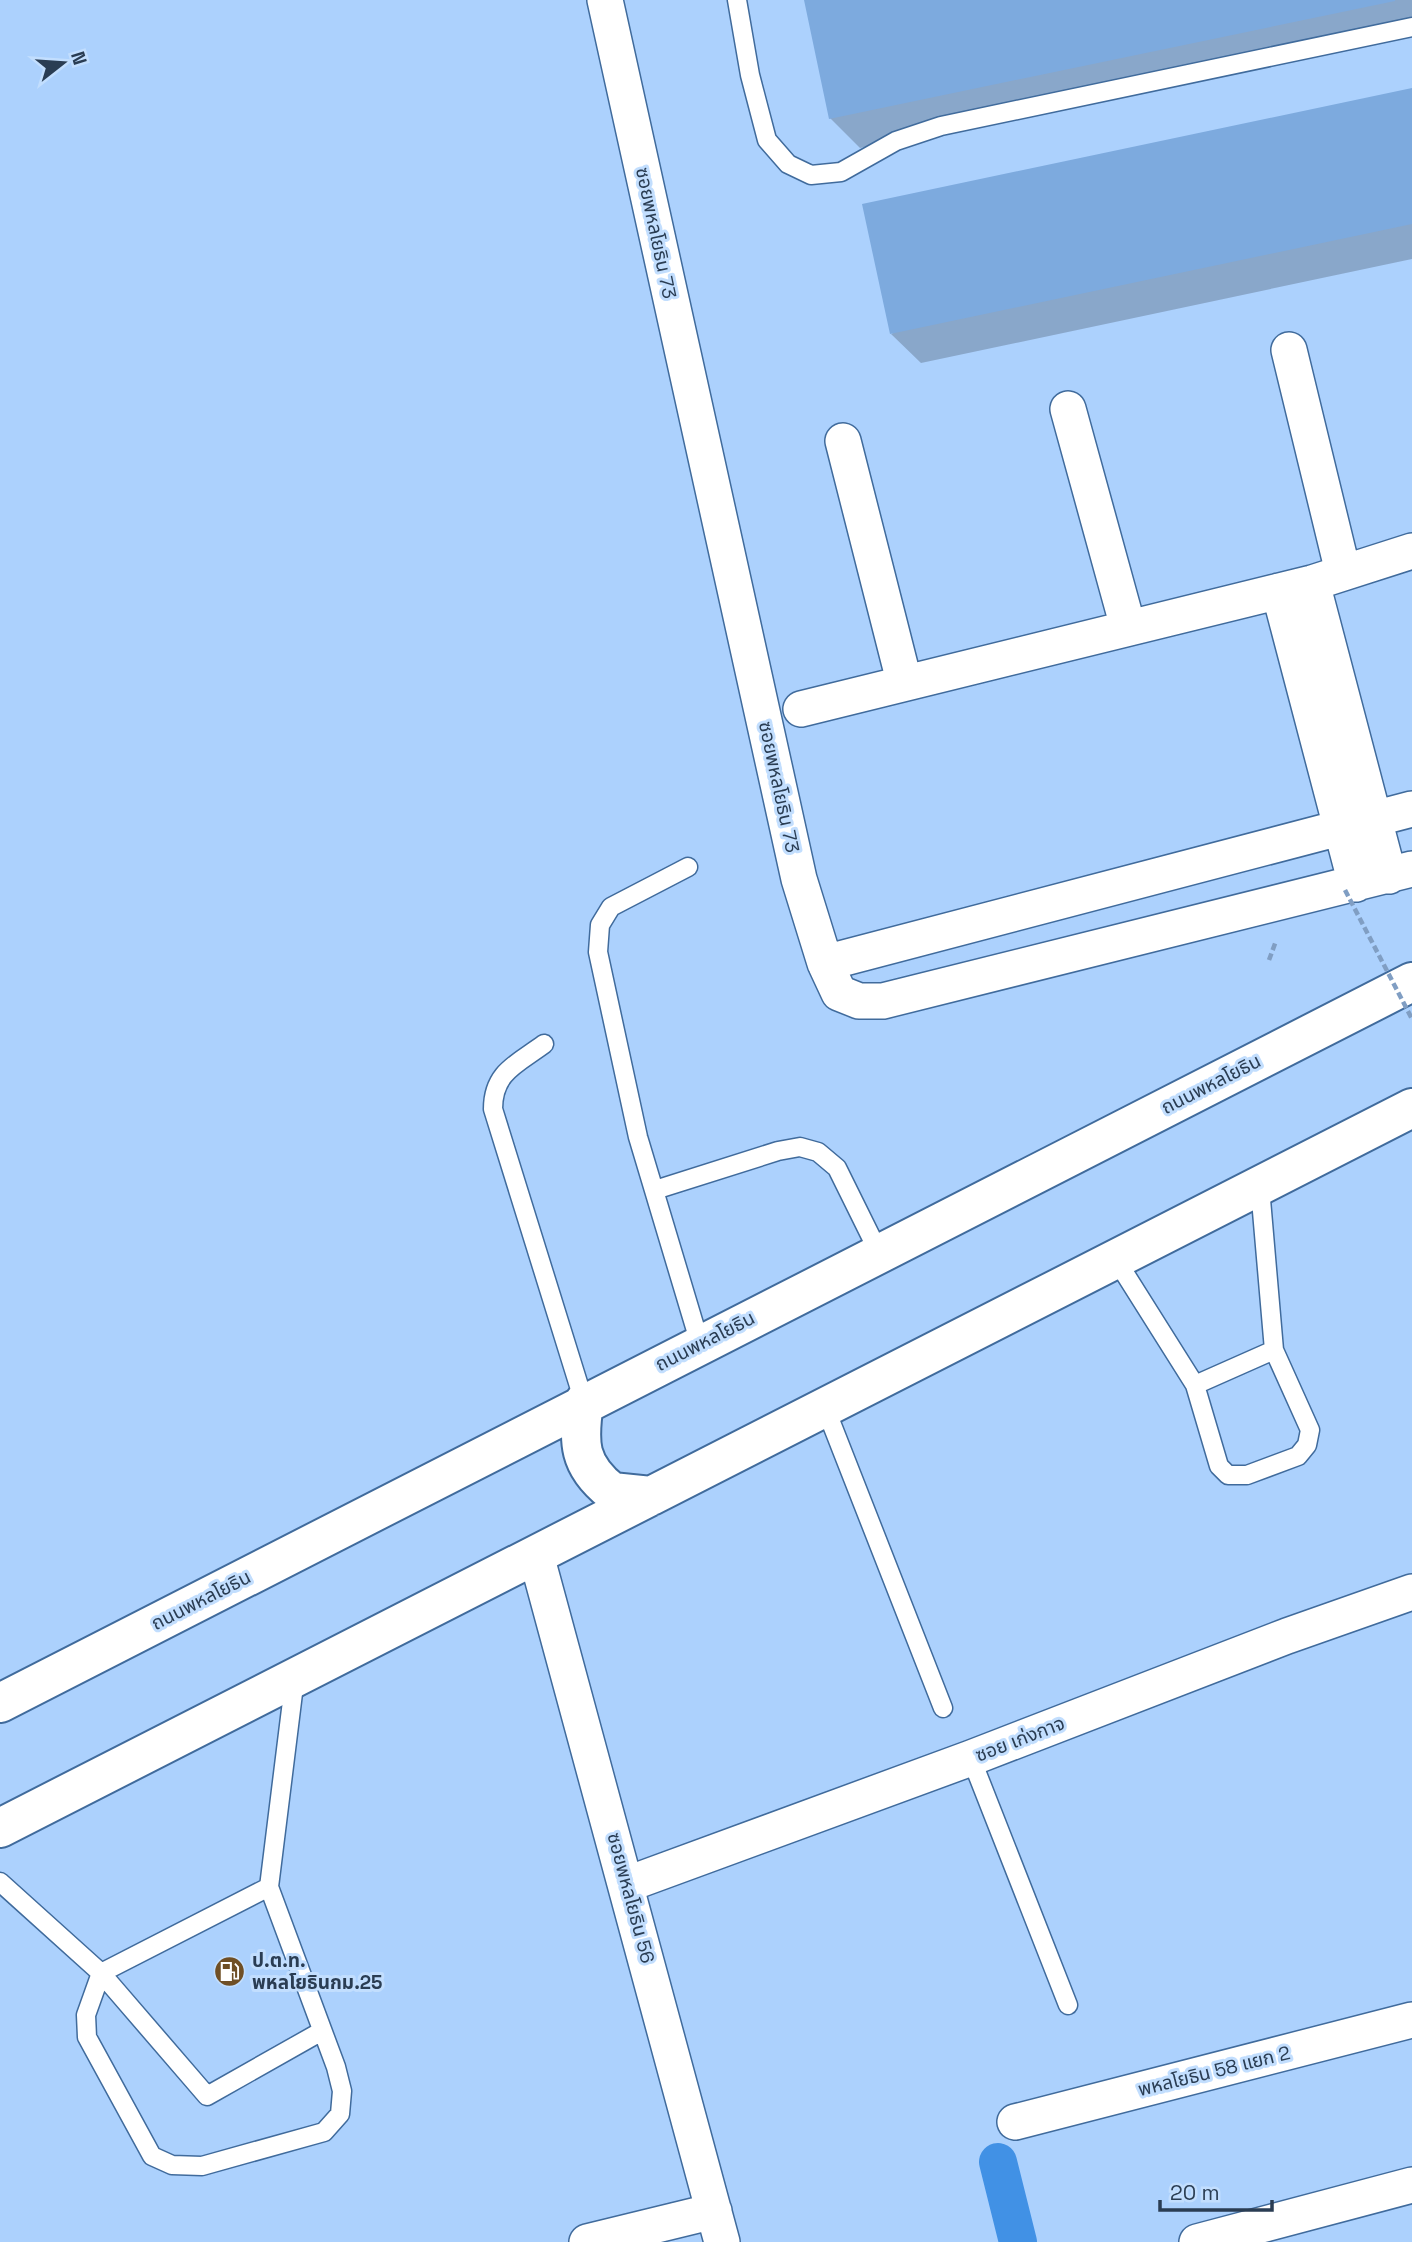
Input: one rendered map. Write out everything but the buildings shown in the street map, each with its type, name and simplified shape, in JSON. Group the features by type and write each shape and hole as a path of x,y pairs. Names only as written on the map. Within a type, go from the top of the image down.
{"main road":[{"name":"ถนนพหลโยธิน","path":"0,1703 584,1402 1412,982"},
{"path":"0,1828 1412,1108"},
{"path":"584,1402 580,1441 586,1465 612,1492 651,1496"}],"street":[{"name":"ซอยพหลโยธิน 73","path":"605,0 799,879 825,963 839,993 859,1000 883,1001 1376,880"},
{"path":"1289,350 1311,582 1357,822 1376,880"},
{"path":"1068,409 1128,627"},
{"path":"843,441 904,681"},
{"path":"801,709 904,681 1311,582 1412,551"},
{"path":"825,963 1412,809"},
{"name":"ซอยพหลโยธิน 56","path":"536,1555 628,1884 718,2226"},
{"name":"ซอย เก่งกาจ","path":"628,1884 971,1758 1287,1636 1412,1592"},
{"name":"พหลโยธิน 58 แยก 2","path":"1015,2122 1412,2020"},
{"path":"1197,2242 1412,2185"},
{"path":"587,2242 718,2226"}],"lane":[{"path":"737,0 750,75 767,140 788,164 811,176 841,172 895,141 941,126 1412,27"},
{"path":"688,867 611,907 600,925 598,952 638,1137 699,1344"},
{"path":"544,1044 503,1074 493,1088 493,1109 584,1402"},
{"path":"654,1190 778,1151 800,1147 818,1152 837,1168 879,1253"},
{"path":"1115,1258 1195,1385 1219,1466 1228,1475 1247,1475 1298,1456 1307,1445 1310,1430 1274,1350 1259,1188"},
{"path":"1195,1385 1274,1350"},
{"path":"825,1407 943,1708"},
{"path":"269,1886 101,1973 86,2015 87,2037 152,2156 172,2165 202,2166 324,2132 340,2113 342,2091 269,1886 295,1677"},
{"path":"971,1758 1068,2005"},
{"path":"0,1882 101,1973 207,2096 322,2031"}],"path":[{"path":"1376,880 1412,1019"}],"waterway":[{"path":"998,2162 1018,2242"}],"place":[{"name":"ป.ต.ท. พหลโยธินกม.25","path":"229,1971"}]}
